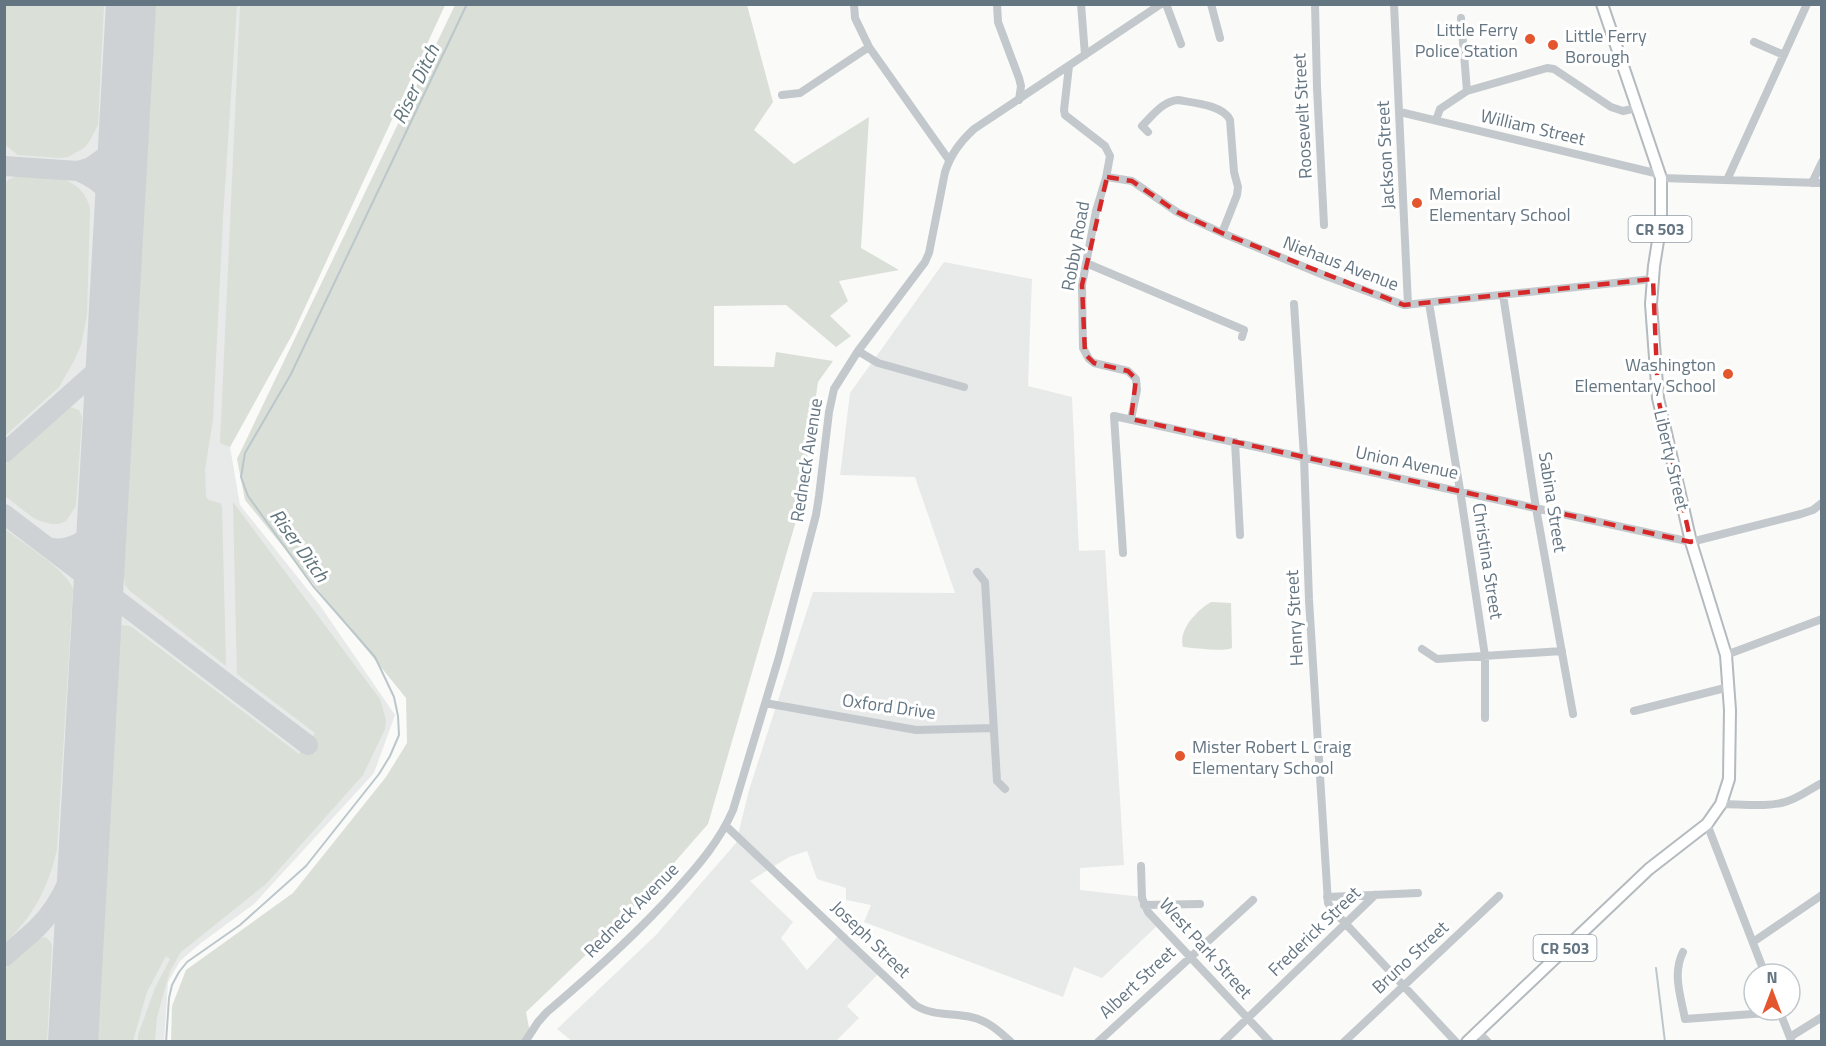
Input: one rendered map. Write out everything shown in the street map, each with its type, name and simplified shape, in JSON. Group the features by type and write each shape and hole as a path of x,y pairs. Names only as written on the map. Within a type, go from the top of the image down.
{"main road":[{"name":"Liberty Street","path":"1477,1031 1625,892 1707,824 1721,804 1728,785 1729,687 1726,655 1691,542 1658,398 1652,330 1653,279 1661,222 1660,176 1602,4"},
{"name":"CR 503","path":"1467,1041 1477,1031"}],"street":[{"path":"854,4 855,18 869,47 949,160"},
{"path":"997,4 998,22 1021,86 1019,100"},
{"path":"1081,4 1085,56"},
{"name":"Redneck Avenue","path":"525,1041 546,1012 647,923 692,873 726,826 733,810 765,703 816,515 831,400 839,380 858,351 925,262 929,253 945,172 957,146 974,129 1161,4"},
{"path":"1166,4 1181,44"},
{"path":"1212,4 1220,38"},
{"name":"Roosevelt Street","path":"1315,4 1324,225"},
{"name":"Jackson Street","path":"1394,4 1408,305"},
{"path":"1727,180 1807,4"},
{"path":"1461,18 1467,91"},
{"path":"1754,42 1784,56"},
{"path":"782,95 800,93 869,47"},
{"name":"Robby Road","path":"1069,66 1065,115 1106,146 1110,156 1107,177 1096,212 1082,285 1083,348 1094,363 1128,371 1136,379 1137,390 1131,419"},
{"path":"1436,120 1440,109 1467,91 1547,68 1554,69 1611,107 1623,111 1637,108"},
{"path":"1148,132 1142,126 1166,102 1172,100 1220,110 1228,115 1234,172 1238,187 1222,233"},
{"name":"William Street","path":"1400,112 1660,176 1817,183"},
{"path":"1817,183 1821,162"},
{"name":"Niehaus Avenue","path":"1107,177 1132,182 1177,212 1222,233 1404,305 1653,279"},
{"path":"1086,263 1244,330 1242,337"},
{"name":"Sabina Street","path":"1503,295 1536,507 1574,714"},
{"name":"Christina Street","path":"1429,303 1485,656 1485,718"},
{"name":"Henry Street","path":"1294,304 1327,897 1331,908 1345,924 1456,1041"},
{"path":"858,351 878,363 964,387"},
{"name":"Union Avenue","path":"1123,553 1114,416 1691,542"},
{"path":"1235,442 1240,535"},
{"path":"1691,542 1802,514 1813,510 1821,503"},
{"path":"977,572 985,582 997,781 1005,789"},
{"path":"1726,655 1821,619"},
{"path":"1422,649 1437,658 1562,651"},
{"path":"1634,711 1729,687"},
{"name":"Oxford Drive","path":"765,703 916,730 994,728"},
{"path":"1721,804 1786,802 1821,783"},
{"path":"1707,824 1760,962"},
{"name":"Joseph Street","path":"726,826 786,880 915,1005 922,1010 981,1020 1011,1041"},
{"name":"West Park Street","path":"1141,866 1142,898 1151,916 1270,1041"},
{"path":"1327,897 1418,894"},
{"name":"Frederick Street","path":"1223,1041 1375,895"},
{"path":"1753,942 1821,895"},
{"name":"Bruno Street","path":"1344,1041 1499,896"},
{"name":"Albert Street","path":"1098,1041 1253,900"},
{"path":"1144,905 1200,904"},
{"path":"1683,952 1677,976 1685,1019 1742,1014"},
{"path":"1783,1022 1790,1039 1821,1017"},
{"path":"1477,1031 1488,1041"}],"highlighted area":[{"path":"1107,177 1132,181 1177,212 1222,233 1404,305 1653,279 1658,398 1691,542 1131,419 1136,379 1128,371 1094,363 1085,354 1082,285"}],"shaded area":[{"path":"5,5 445,5 293,333 230,447 240,505 319,604 395,715 374,773 254,904 180,961 168,982 164,1041 5,1042"},
{"path":"5,5 104,5 98,125 84,148 68,157 18,155 5,145"},
{"path":"155,5 237,5 213,419 205,470 206,497 222,506 226,666 130,591 125,585 123,571"},
{"path":"240,5 445,5 293,333 230,447 220,443"},
{"path":"455,5 747,5 773,102 754,130 794,164 869,117 861,248 899,270 839,281 848,301 830,316 851,336 836,347 786,305 714,306 714,366 774,367 776,352 833,361 818,382 800,507 708,824 612,930 526,1012 530,1033 525,1041 171,1042 172,1006 186,970 293,893 386,777 407,743 406,698 245,500 237,459"},
{"path":"18,176 62,179 79,189 86,197 90,208 87,315 81,345 59,387 5,436 5,183"},
{"path":"944,262 1032,279 1028,386 1072,397 1079,551 1105,550 1124,865 1080,868 1080,890 1142,897 1159,924 1102,978 1074,967 1063,997 864,922 871,905 846,900 846,888 817,879 807,851 789,857 750,881 793,922 781,938 807,970 842,932 882,970 847,1006 859,1018 836,1041 573,1042 557,1029 656,935 736,843 749,790 813,592 955,593 915,477 840,475 850,393"},
{"path":"70,407 79,410 82,417 76,506 66,521 51,524 32,517 5,496 5,465"},
{"path":"233,502 380,699 386,720 385,729 363,775 266,884 181,952 170,971 157,1017 155,1041 138,1041 138,1035 155,988 170,959 166,956 147,992 133,1041 96,1041 122,625 133,628 299,754 315,733 237,674"},
{"path":"5,529 53,565 73,589 57,849 49,876 32,912 5,943"},
{"path":"1211,602 1231,603 1232,648 1216,650 1183,647 1183,634 1186,627 1200,610"},
{"path":"45,937 52,946 47,1041 5,1041 5,969 38,939"}],"waterway":[{"name":"Riser Ditch","path":"166,1042 169,998 172,985 179,972 187,962 240,925 306,866 379,774 399,735 394,697 375,657 313,586 248,496 241,477 245,453 291,374 467,4"},
{"path":"1656,968 1665,1042"}],"taxiway":[{"path":"4,166 78,171 91,167 105,157 116,144 124,128"},
{"path":"78,171 104,188 113,200 119,216"},
{"path":"4,453 111,358"},
{"path":"48,547 65,548 87,538 95,528 103,507"},
{"path":"4,514 308,745"},
{"path":"85,577 93,592 96,617"},
{"path":"4,957 36,929 63,893 74,866 85,823"}],"runway":[{"path":"73,1042 131,4"}],"place":[{"name":"Little Ferry Police Station","path":"1530,39"},
{"name":"Little Ferry Borough","path":"1553,45"},
{"name":"Memorial Elementary School","path":"1417,203"},
{"name":"Washington Elementary School","path":"1728,374"},
{"name":"Mister Robert L Craig Elementary School","path":"1180,756"}]}
